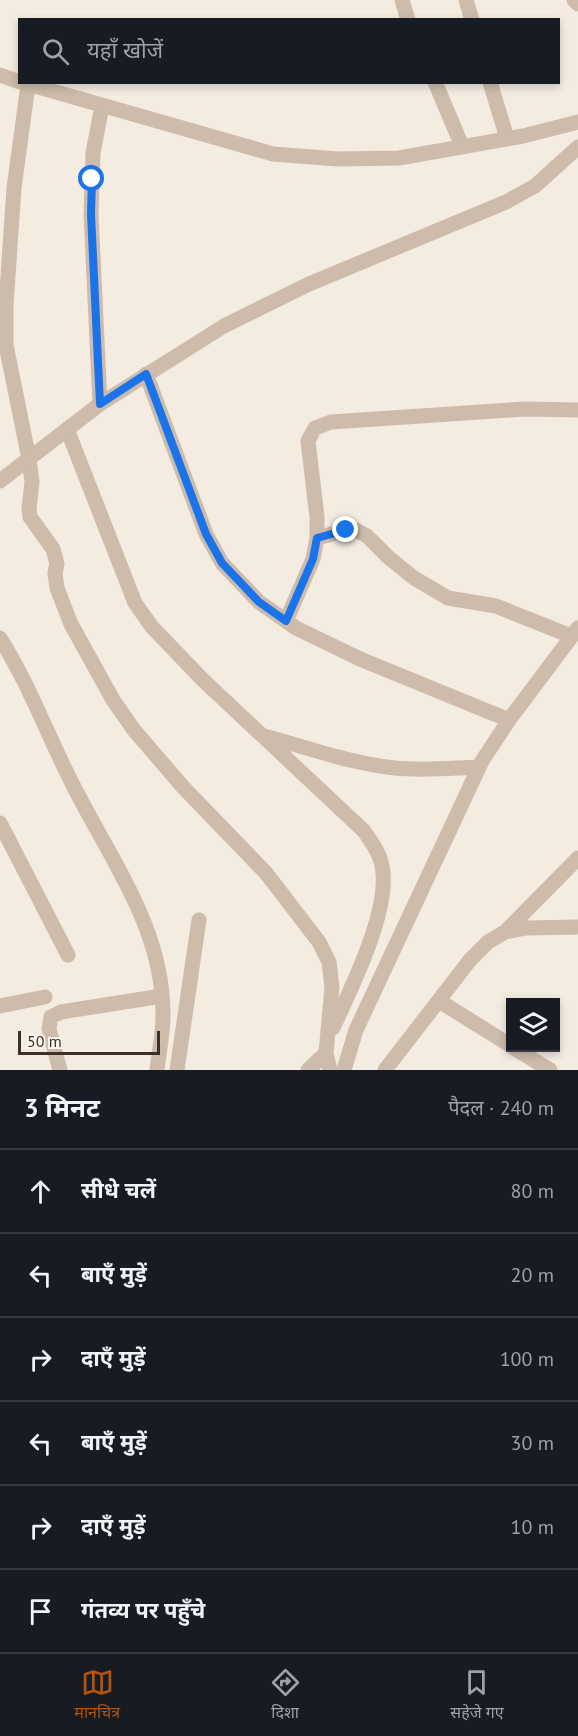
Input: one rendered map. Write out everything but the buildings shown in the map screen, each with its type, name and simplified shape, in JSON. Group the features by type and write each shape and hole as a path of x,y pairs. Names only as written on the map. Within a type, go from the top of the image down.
{"street":[{"path":"402,0 407,18"},
{"path":"466,0 471,18"},
{"path":"574,0 578,4"},
{"path":"0,75 18,81"},
{"path":"23,84 6,304 6,345 29,459 32,482 30,518 53,549 57,564 56,581 71,624 113,700 134,730 183,787 266,873 319,942 328,963 332,987 326,1053 330,1070"},
{"path":"26,84 273,153 338,159 399,158 578,122"},
{"path":"436,84 462,146"},
{"path":"491,84 507,138"},
{"path":"100,404 91,214 93,153 102,106"},
{"path":"0,481 100,404 224,326 309,284 506,202 535,186 578,147"},
{"path":"146,374 206,534 222,563 259,602 296,628 360,659 509,720"},
{"path":"286,621 313,559 317,538 317,517 308,441 315,428 331,422 525,409 578,410"},
{"path":"67,429 135,603 152,627 196,672 364,831 378,852 383,873 380,905 364,959 329,1036"},
{"path":"317,538 346,530 356,530 367,536 414,578 448,598 460,602 496,606 574,632 509,720 479,767 356,1029 344,1070"},
{"path":"0,638 73,786 143,914 158,962 162,996 163,1016 157,1070"},
{"path":"262,735 394,768 479,767"},
{"path":"0,823 68,956"},
{"path":"385,1070 471,960 488,942 505,932 578,858"},
{"path":"177,1070 199,920"},
{"path":"505,932 526,928 578,927"},
{"path":"60,1070 49,1029 51,1017 60,1012 162,996"},
{"path":"0,1005 45,997"},
{"path":"439,1001 506,1042"},
{"path":"522,1052 550,1070"},
{"path":"308,1070 326,1053"}],"route":[{"path":"92,179 91,214 100,404 146,374 206,534 222,563 259,602 286,621 313,559 317,538 346,530"}]}
